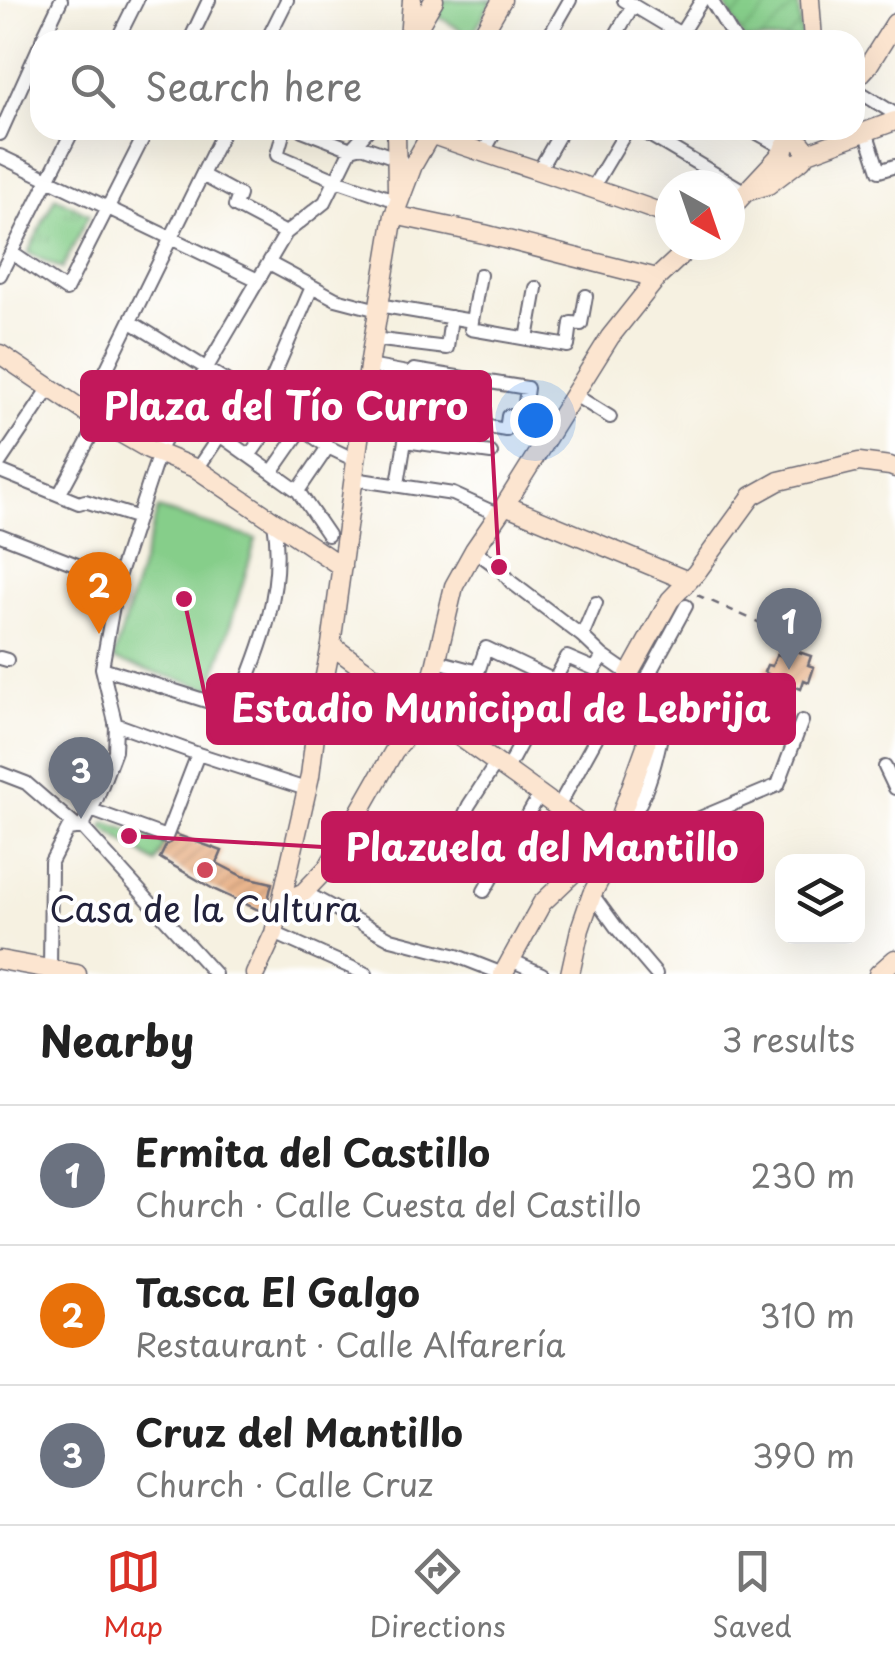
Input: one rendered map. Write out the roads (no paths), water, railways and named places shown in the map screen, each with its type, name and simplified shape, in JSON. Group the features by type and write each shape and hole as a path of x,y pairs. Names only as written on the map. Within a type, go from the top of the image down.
{"street":[{"path":"47,30 62,0"},
{"path":"122,30 137,0"},
{"path":"195,30 209,0"},
{"path":"272,30 287,0"},
{"path":"410,30 412,0"},
{"path":"416,30 434,0"},
{"path":"487,30 502,0"},
{"path":"554,30 570,0"},
{"path":"683,30 702,0"},
{"path":"711,0 728,30"},
{"path":"810,0 812,30"},
{"path":"617,30 628,3 668,30"},
{"path":"865,69 895,23"},
{"path":"0,134 30,67"},
{"path":"865,96 895,117"},
{"path":"895,117 866,130 879,171 895,166"},
{"path":"0,275 68,140"},
{"path":"12,253 66,290 142,140"},
{"path":"59,495 131,322 219,140"},
{"path":"280,140 277,155 396,208 657,278"},
{"path":"326,140 351,150 362,146 405,162"},
{"path":"80,828 114,752 115,724 102,668 118,577 162,444 286,233 325,202 360,140"},
{"path":"255,974 274,933 281,903 331,645 373,339 405,162 399,140"},
{"path":"405,162 424,140"},
{"path":"451,140 655,210"},
{"path":"483,153 490,140"},
{"path":"539,170 556,140"},
{"path":"594,187 621,140"},
{"path":"658,140 748,192"},
{"path":"745,195 795,143"},
{"path":"0,156 258,280"},
{"path":"202,175 239,195 234,206 286,233"},
{"path":"281,903 304,892 328,867 394,751 424,714 454,586 497,510 610,336 676,260"},
{"path":"269,263 336,299 451,318 568,346 571,323 581,324 586,296"},
{"path":"471,325 480,275"},
{"path":"197,469 220,436 274,377 312,288"},
{"path":"527,339 536,288"},
{"path":"373,339 447,348 451,318"},
{"path":"131,322 280,412 354,469 398,484 453,494 497,510 689,593"},
{"path":"0,354 92,417 197,469 342,567"},
{"path":"369,366 527,388 523,418 508,416 506,430 452,421"},
{"path":"274,377 318,399 364,406"},
{"path":"450,447 459,377"},
{"path":"0,462 49,389"},
{"path":"573,394 610,417"},
{"path":"250,456 280,412"},
{"path":"270,426 293,442"},
{"path":"272,472 302,429"},
{"path":"220,436 298,491 328,536"},
{"path":"398,484 405,441 490,452"},
{"path":"298,491 328,448"},
{"path":"711,704 650,674 689,593 752,496 779,481 859,462 895,468"},
{"path":"0,471 78,503 85,501 136,517"},
{"path":"235,710 269,622 279,550 274,522"},
{"path":"0,535 111,578 118,577"},
{"path":"474,550 582,636 650,702 646,746 620,818 605,843"},
{"path":"561,802 670,600 689,593"},
{"path":"582,636 596,603"},
{"path":"331,645 540,794 561,802 605,843 608,864"},
{"path":"437,661 478,672 486,648 555,681"},
{"path":"453,840 470,805 502,765 567,657 595,669 603,656"},
{"path":"102,668 256,718"},
{"path":"506,969 542,903 576,868 621,832 638,811 660,740 663,705 673,687"},
{"path":"570,974 592,894 608,864 631,848 778,785 802,721"},
{"path":"115,724 306,789"},
{"path":"91,810 166,837 198,754"},
{"path":"885,767 895,788"},
{"path":"0,772 26,784 80,828 216,974"},
{"path":"484,891 540,794"},
{"path":"50,971 51,862 68,829 80,828"},
{"path":"304,892 391,939 506,969 542,974"},
{"path":"592,894 656,974"},
{"path":"274,933 366,974"},
{"path":"878,974 895,959"},
{"path":"0,960 77,974"}],"place":[{"name":"Plaza del Tío Curro","path":"499,567"},
{"name":"Estadio Municipal de Lebrija","path":"184,599"},
{"name":"Tasca El Galgo","path":"99,634"},
{"name":"Ermita del Castillo","path":"789,670"},
{"name":"Cruz del Mantillo","path":"81,819"},
{"name":"Plazuela del Mantillo","path":"129,836"},
{"name":"Casa de la Cultura","path":"205,870"}]}
